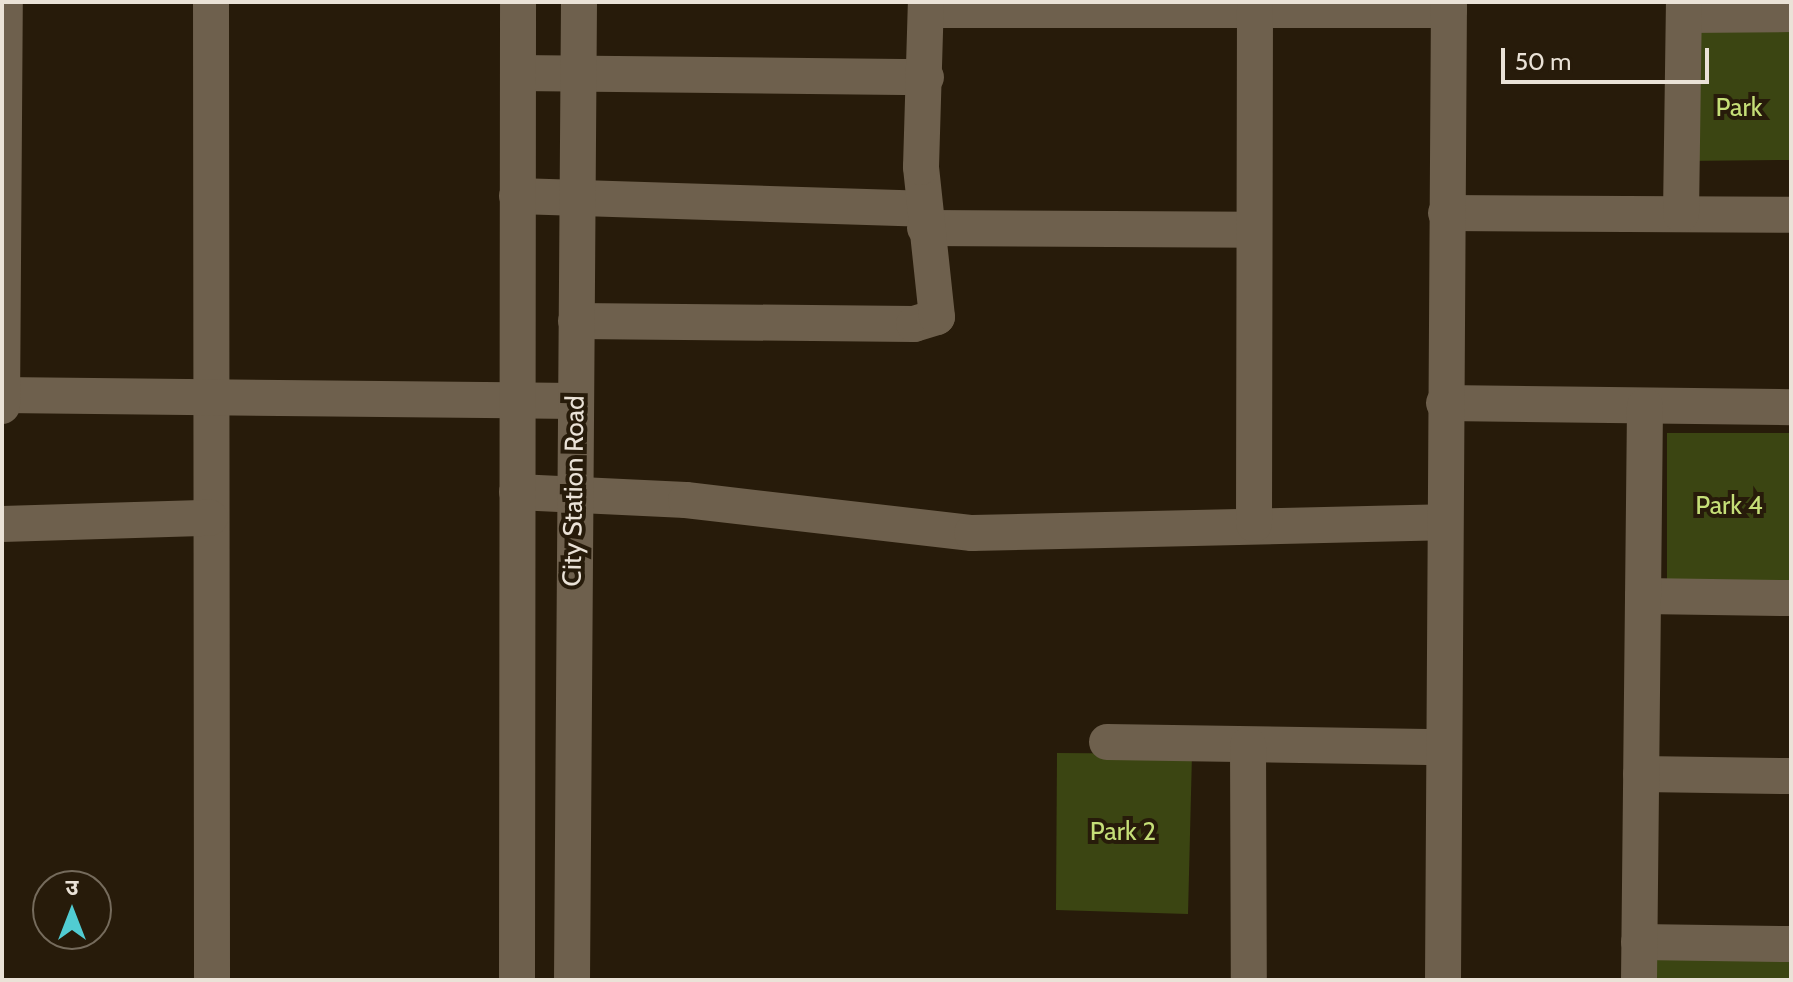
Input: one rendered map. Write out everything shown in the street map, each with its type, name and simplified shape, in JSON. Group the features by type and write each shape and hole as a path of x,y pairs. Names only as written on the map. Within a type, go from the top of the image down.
{"street":[{"path":"2,406 5,2"},
{"path":"211,2 212,980"},
{"path":"517,980 518,2"},
{"name":"City Station Road","path":"562,979 572,806 579,2"},
{"path":"576,321 927,323 938,306 924,219 926,6 1255,9 1449,6 1443,522 1443,980"},
{"path":"1681,214 1684,8 1791,14"},
{"path":"1254,524 1255,9"},
{"path":"518,73 926,77"},
{"path":"517,196 577,196 924,219 1254,230"},
{"path":"1446,213 1791,215"},
{"path":"2,395 575,401"},
{"path":"1444,403 1791,407"},
{"path":"1639,980 1645,406"},
{"path":"517,492 972,533 1254,524 1443,522"},
{"path":"2,524 210,518"},
{"path":"1643,596 1791,598"},
{"path":"517,603 573,604"},
{"path":"1107,742 1443,747"},
{"path":"1248,745 1249,980"},
{"path":"1641,774 1791,776"},
{"path":"517,810 572,806"},
{"path":"1639,942 1791,944"}],"green space":[{"name":"Park","path":"1791,14 1791,160 1682,161 1697,15"},
{"name":"Park 4","path":"1667,433 1791,433 1791,580 1667,580"},
{"name":"Park 2","path":"1057,753 1192,754 1188,914 1056,910"},
{"path":"1791,950 1791,980 1641,980 1639,955"}]}
